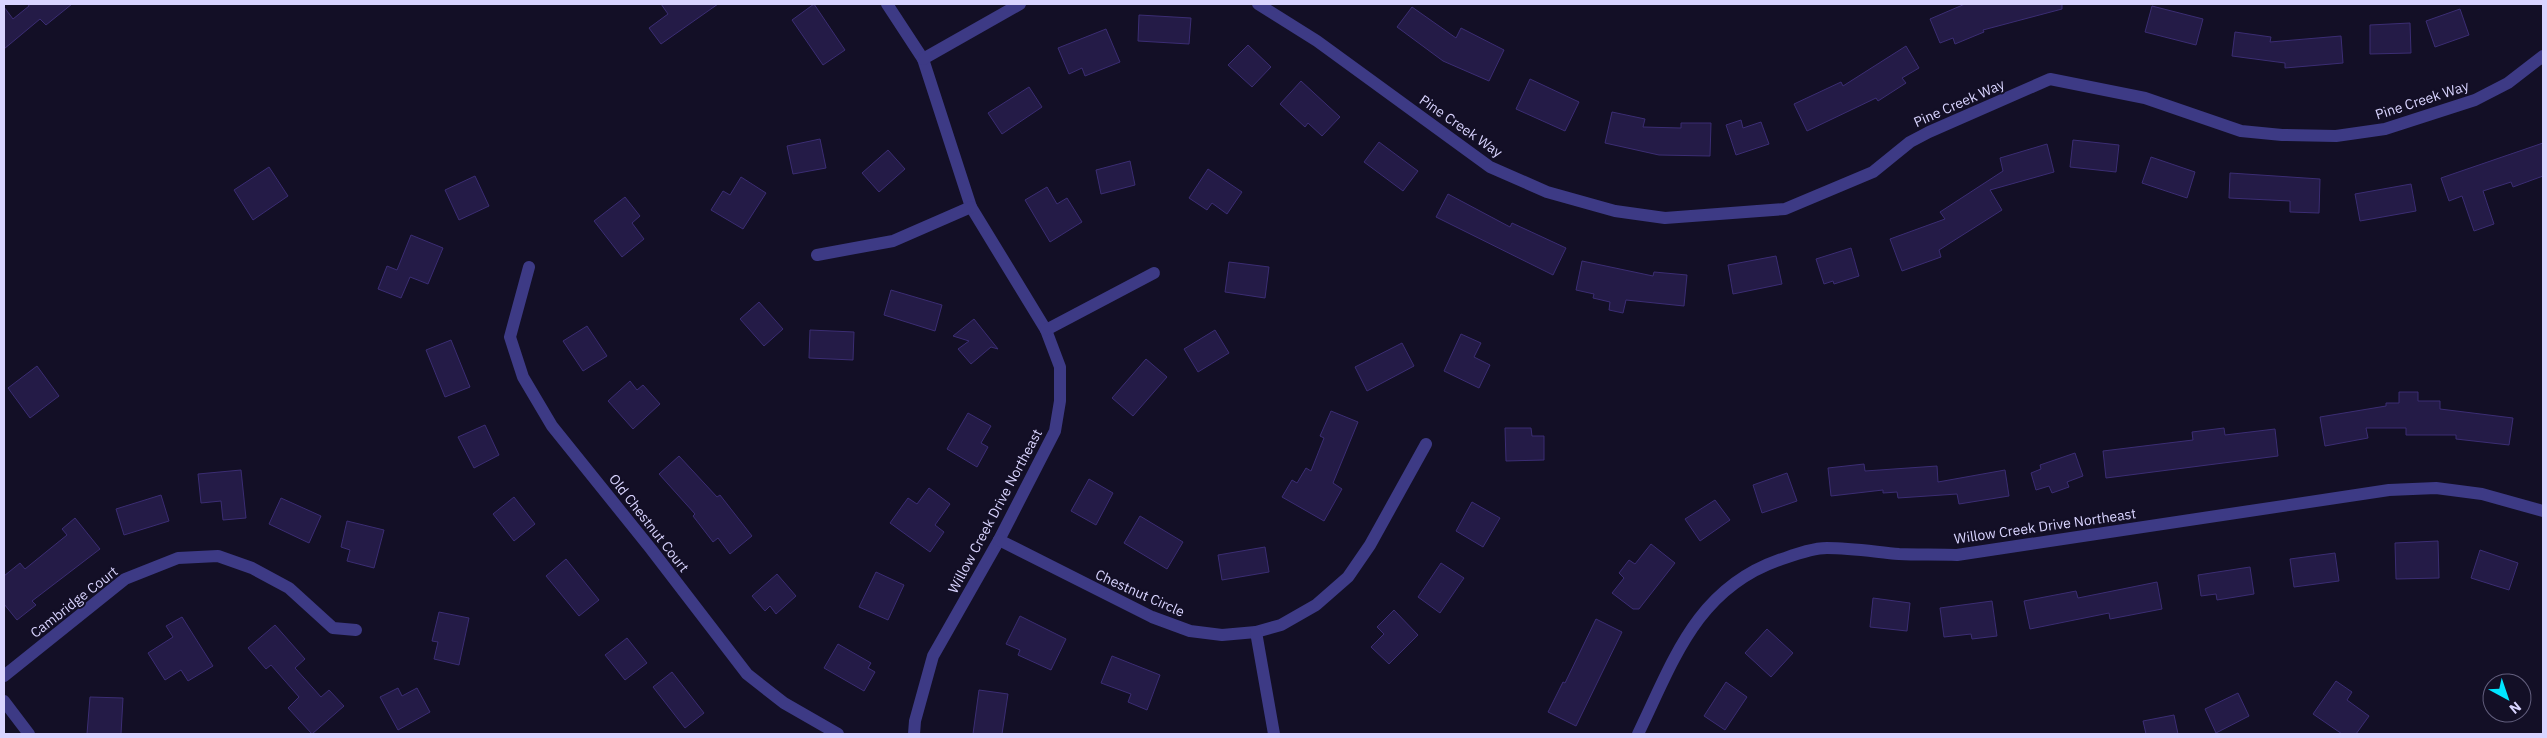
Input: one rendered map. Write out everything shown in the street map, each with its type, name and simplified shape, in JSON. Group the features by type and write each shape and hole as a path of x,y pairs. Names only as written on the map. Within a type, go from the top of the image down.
{"street":[{"name":"Willow Creek Drive Northeast","path":"886,4 923,59 971,207 1046,330 1060,367 1060,401 1055,431 999,540 933,656 915,721 914,734"},
{"path":"923,59 1020,4"},
{"name":"Pine Creek Way","path":"1258,4 1317,42 1490,167 1547,192 1615,211 1665,218 1785,209 1873,172 1910,142 1928,132 2050,80 2145,98 2241,131 2282,136 2336,136 2385,129 2475,100 2508,83 2543,56"},
{"path":"817,255 893,241 971,207"},
{"name":"Old Chestnut Court","path":"529,267 510,337 523,378 552,426 747,674 784,703 838,734"},
{"path":"1046,330 1154,273"},
{"name":"Chestnut Circle","path":"999,540 1145,614 1190,632 1222,635 1256,632 1281,625 1316,605 1348,577 1370,545 1426,444"},
{"name":"Willow Creek Drive Northeast","path":"1638,734 1683,639 1705,609 1738,580 1759,567 1792,556 1826,548 1902,554 1957,555 2389,490 2436,488 2482,494 2543,511"},
{"name":"Cambridge Court","path":"4,676 126,580 178,558 218,556 252,568 289,588 333,628 356,630"},
{"path":"1256,632 1274,734"},
{"path":"4,701 29,734"}],"building":[{"path":"28,4 72,4 46,25 40,19 4,49 4,7 13,19 29,6"},
{"path":"661,4 718,4 661,44 649,28 668,14"},
{"path":"814,4 845,50 823,65 792,20"},
{"path":"1965,4 2062,4 2062,9 1983,30 1984,32 1955,44 1953,38 1940,43 1930,19"},
{"path":"2152,6 2203,19 2196,45 2145,32"},
{"path":"1412,7 1456,38 1461,28 1504,50 1489,81 1443,61 1397,27"},
{"path":"2460,9 2469,35 2435,47 2426,21"},
{"path":"1139,15 1191,18 1189,44 1138,41"},
{"path":"2410,23 2411,53 2370,54 2370,25"},
{"path":"1106,29 1120,62 1085,76 1082,68 1069,74 1058,48"},
{"path":"2235,32 2271,37 2270,42 2341,36 2343,63 2285,68 2285,63 2232,56"},
{"path":"1248,45 1271,67 1252,87 1228,65"},
{"path":"1906,46 1919,68 1902,78 1906,83 1878,101 1876,98 1807,131 1794,104 1841,82 1843,86"},
{"path":"1530,79 1579,102 1565,131 1516,109"},
{"path":"1301,81 1340,117 1322,136 1308,123 1305,127 1280,104"},
{"path":"1029,87 1042,107 1002,134 988,113"},
{"path":"1612,112 1645,119 1643,127 1681,128 1681,123 1711,123 1710,156 1659,155 1605,143"},
{"path":"1741,120 1743,128 1761,122 1769,144 1736,155 1726,125"},
{"path":"820,139 826,168 793,174 787,146"},
{"path":"2073,140 2119,145 2116,172 2070,167"},
{"path":"1379,142 1418,171 1403,191 1364,162"},
{"path":"2543,143 2543,176 2513,187 2511,182 2483,191 2494,224 2474,231 2462,196 2449,201 2441,178"},
{"path":"2047,144 2054,172 1990,190 2002,210 1939,250 1941,257 1902,271 1890,239 1945,219 1940,212 2003,171 2000,158"},
{"path":"888,150 905,169 879,192 862,173"},
{"path":"2151,157 2195,172 2187,198 2142,183"},
{"path":"1130,161 1135,185 1101,194 1096,170"},
{"path":"269,167 288,196 253,220 234,190"},
{"path":"1208,169 1242,192 1227,214 1212,203 1207,210 1189,198"},
{"path":"2230,173 2320,179 2319,213 2290,212 2290,201 2229,198"},
{"path":"475,176 489,206 459,220 445,190"},
{"path":"741,177 766,193 743,229 711,210 723,191 730,195"},
{"path":"2411,184 2416,211 2360,221 2355,194"},
{"path":"1047,187 1057,204 1067,198 1082,222 1050,242 1025,200"},
{"path":"1448,194 1510,227 1512,223 1566,248 1553,275 1436,217"},
{"path":"625,197 640,216 632,223 644,239 622,257 594,221"},
{"path":"411,235 443,248 428,284 410,277 401,298 378,289 387,266 397,270"},
{"path":"1851,248 1859,276 1834,284 1833,281 1824,284 1816,259"},
{"path":"1776,256 1782,284 1733,294 1728,265"},
{"path":"1582,261 1653,276 1654,272 1687,275 1684,306 1626,300 1623,313 1609,310 1610,302 1593,298 1594,294 1576,290"},
{"path":"1229,262 1269,267 1265,298 1225,292"},
{"path":"891,290 942,305 935,331 884,315"},
{"path":"759,302 783,329 764,346 740,319"},
{"path":"974,319 998,349 991,347 971,364 958,349 969,341 953,336"},
{"path":"587,326 607,356 583,371 563,341"},
{"path":"810,330 854,332 853,360 809,358"},
{"path":"1215,330 1229,353 1198,372 1184,349"},
{"path":"1461,334 1481,343 1474,357 1490,365 1479,388 1444,371"},
{"path":"451,340 470,387 445,397 426,350"},
{"path":"1402,343 1414,366 1367,391 1355,367"},
{"path":"1146,359 1167,377 1133,416 1112,398"},
{"path":"37,366 59,396 30,418 8,388"},
{"path":"630,381 637,390 643,385 660,404 633,429 608,401"},
{"path":"2399,392 2418,392 2418,401 2440,401 2440,409 2513,418 2509,445 2456,439 2456,435 2406,435 2406,428 2366,428 2368,438 2325,446 2320,417 2386,406 2386,403 2399,403"},
{"path":"1331,411 1358,422 1333,483 1342,489 1324,521 1282,497 1292,480 1297,483 1306,468 1311,471 1324,438 1320,436"},
{"path":"968,413 991,426 981,443 988,447 977,467 947,449"},
{"path":"485,425 499,455 474,468 458,437"},
{"path":"1505,428 1531,428 1532,436 1544,436 1544,460 1506,461"},
{"path":"2224,428 2225,435 2275,429 2278,456 2106,478 2103,451 2193,440 2192,432"},
{"path":"2075,453 2083,476 2067,482 2069,487 2052,493 2049,486 2036,490 2031,473 2041,469 2040,465"},
{"path":"679,456 717,497 720,495 752,536 730,554 718,538 713,542 693,516 695,514 659,474"},
{"path":"1864,464 1865,471 1937,466 1938,482 2005,470 2009,496 1959,504 1957,494 1898,498 1897,492 1883,493 1883,490 1831,496 1828,468"},
{"path":"241,470 246,518 223,520 221,501 201,503 198,474"},
{"path":"1787,473 1797,501 1762,513 1753,485"},
{"path":"1089,479 1113,493 1096,525 1071,511"},
{"path":"929,488 950,504 935,525 944,532 930,552 890,523 908,498 917,504"},
{"path":"161,495 169,521 124,535 116,509"},
{"path":"514,497 535,524 514,541 493,514"},
{"path":"281,498 321,516 309,543 269,524"},
{"path":"1715,500 1730,520 1700,541 1685,519"},
{"path":"1472,502 1500,518 1483,547 1456,531"},
{"path":"1140,516 1183,542 1167,569 1124,543"},
{"path":"75,518 100,549 32,601 36,605 17,620 4,604 4,576 20,563 25,569 67,535 62,529"},
{"path":"347,521 384,530 374,568 347,561 350,550 341,547"},
{"path":"2438,541 2439,578 2396,579 2395,543"},
{"path":"1651,544 1675,563 1639,609 1633,609 1612,593 1624,578 1619,573 1629,560 1635,564"},
{"path":"1265,547 1269,572 1222,580 1218,555"},
{"path":"2480,550 2518,563 2509,590 2471,578"},
{"path":"2335,553 2339,581 2294,587 2290,559"},
{"path":"566,559 599,600 579,616 546,576"},
{"path":"1441,563 1464,578 1440,613 1418,597"},
{"path":"2250,567 2254,594 2217,600 2216,594 2201,596 2198,575"},
{"path":"876,572 904,585 888,620 859,607"},
{"path":"777,574 796,596 776,614 770,606 765,611 752,596"},
{"path":"2157,582 2162,609 2110,619 2109,613 2030,629 2024,601 2076,591 2078,598"},
{"path":"1873,598 1910,603 1907,631 1870,627"},
{"path":"1992,601 1997,636 1972,639 1971,634 1944,637 1940,608"},
{"path":"1394,610 1418,635 1389,664 1371,647 1384,634 1377,627"},
{"path":"439,612 469,618 459,665 434,659 438,642 432,641"},
{"path":"1020,616 1066,639 1051,670 1018,655 1020,650 1006,644"},
{"path":"182,617 213,666 188,681 181,670 165,680 148,653 173,637 166,626"},
{"path":"1596,619 1622,632 1576,726 1548,712 1563,682 1565,683"},
{"path":"275,625 305,659 295,668 321,697 329,690 344,706 312,734 288,708 299,697 271,665 266,669 248,648"},
{"path":"1767,629 1793,653 1771,677 1745,653"},
{"path":"627,638 647,663 625,680 605,655"},
{"path":"838,644 871,663 868,668 875,672 864,691 824,668"},
{"path":"1112,656 1160,675 1147,710 1128,702 1131,694 1101,683"},
{"path":"672,672 704,713 685,728 653,687"},
{"path":"2336,681 2352,692 2347,700 2369,716 2356,734 2342,734 2313,714"},
{"path":"1726,682 1747,697 1725,730 1704,716"},
{"path":"398,688 402,696 417,688 430,712 398,730 380,697"},
{"path":"979,690 1008,694 1002,734 973,734"},
{"path":"2238,693 2249,716 2216,733 2205,709"},
{"path":"90,697 123,698 121,734 87,734"},
{"path":"2174,715 2178,734 2146,734 2143,721"}]}
